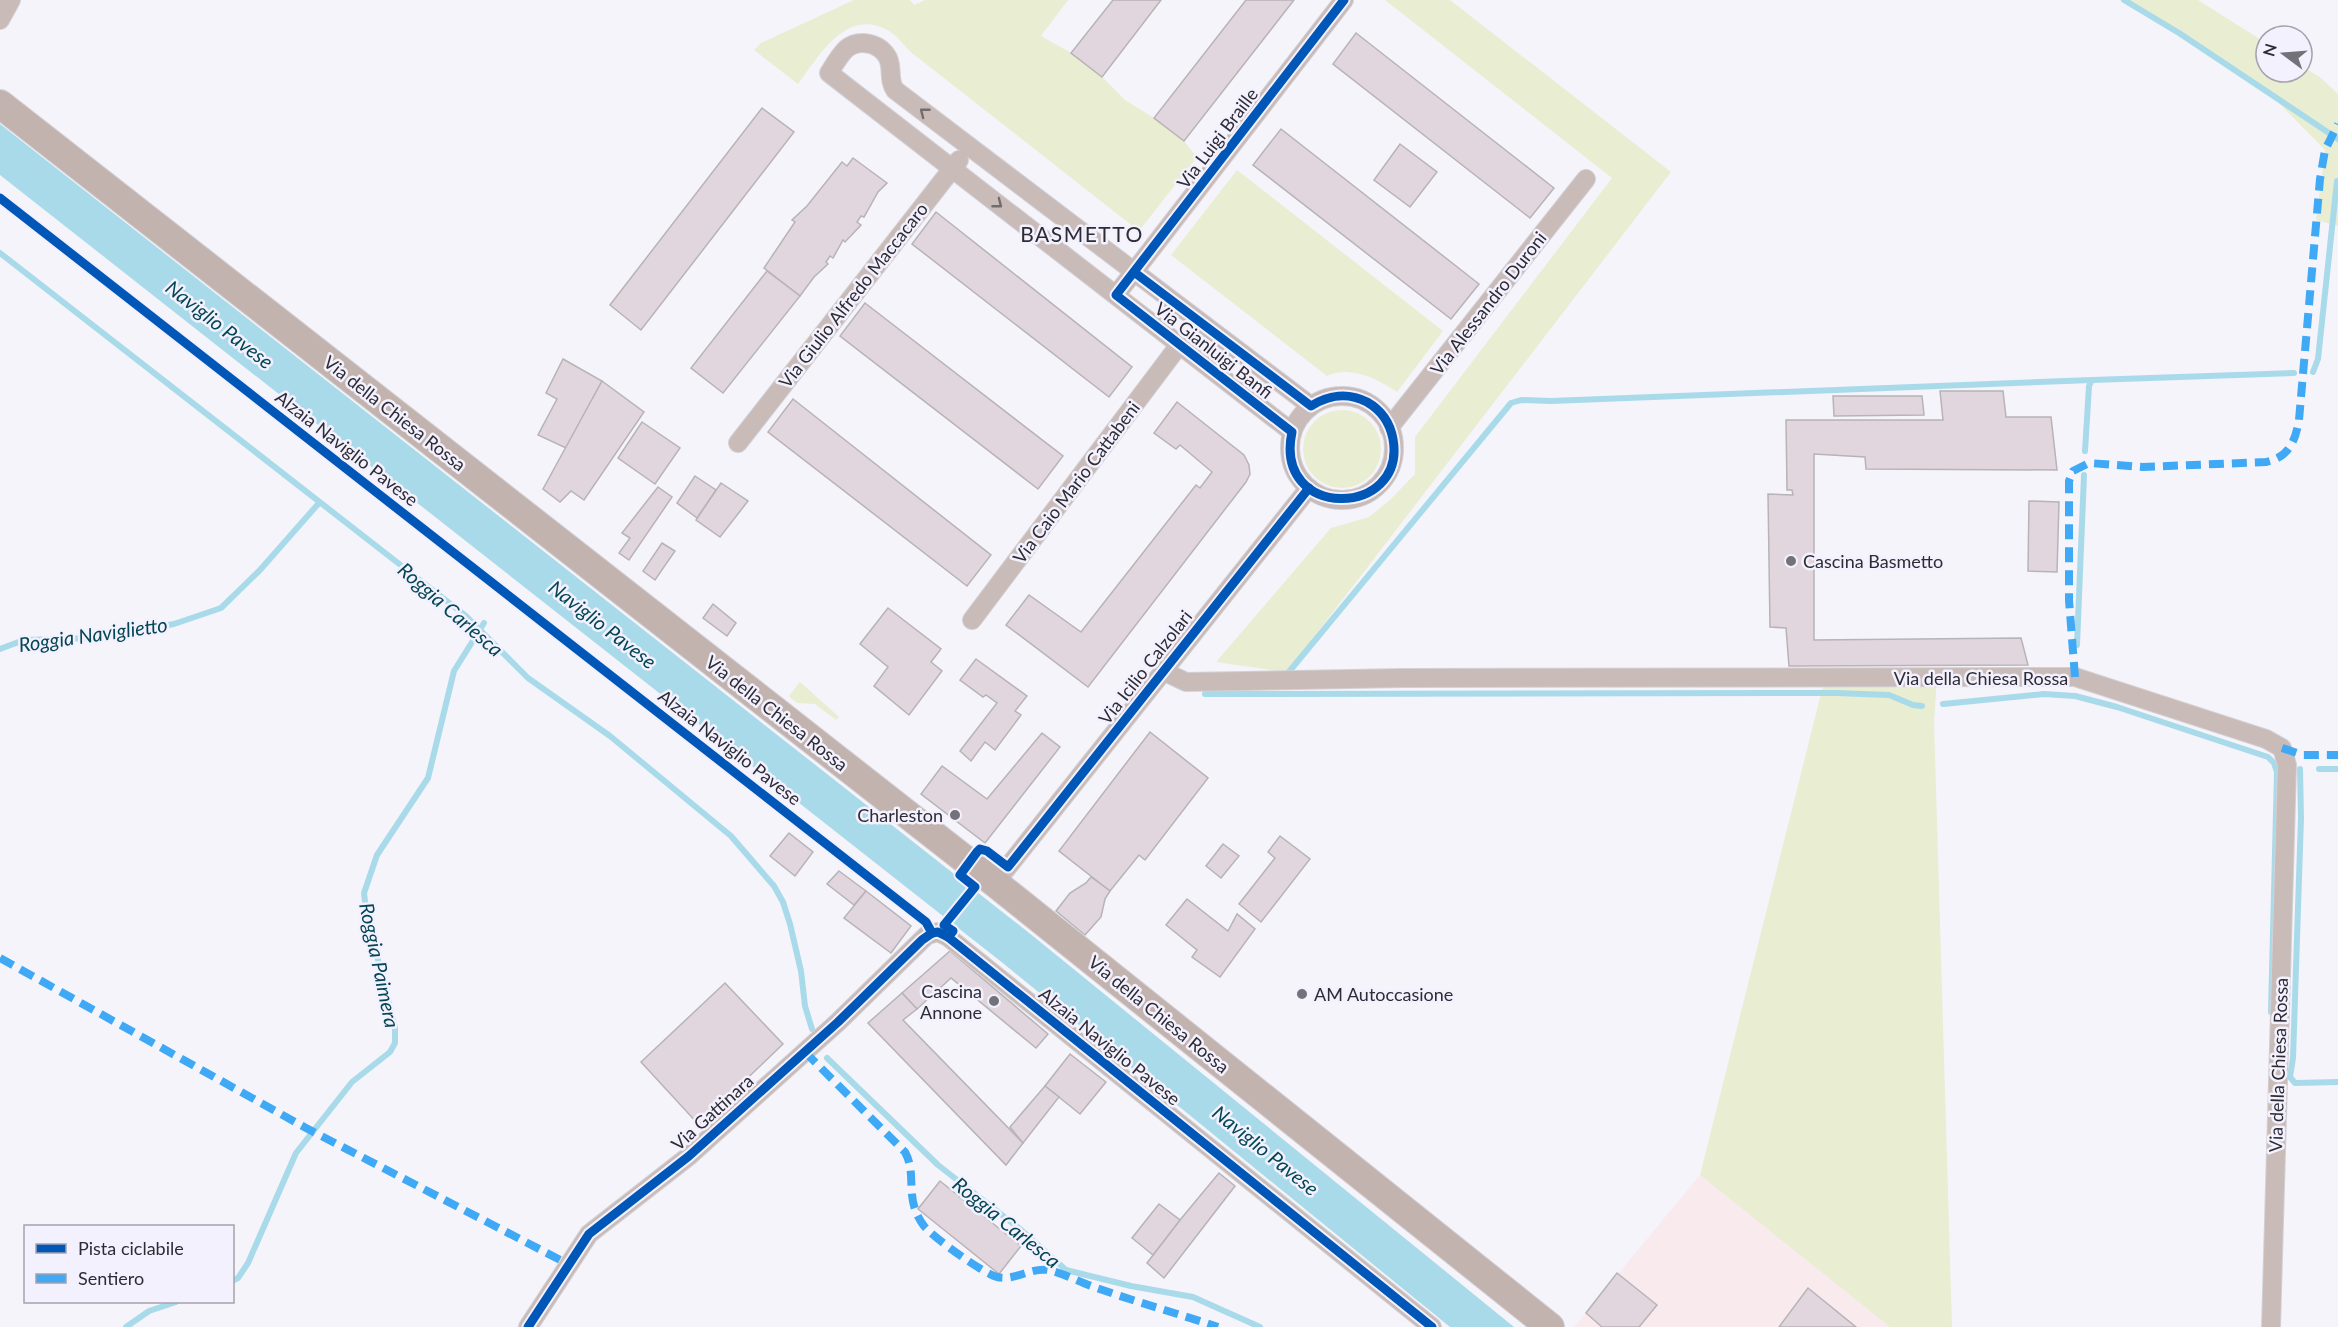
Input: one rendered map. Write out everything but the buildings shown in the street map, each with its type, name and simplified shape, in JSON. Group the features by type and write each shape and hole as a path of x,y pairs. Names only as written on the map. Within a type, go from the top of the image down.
{"main road":[{"name":"Via della Chiesa Rossa","path":"0,104 995,883 1550,1327"}],"street":[{"path":"0,20 11,0"},
{"name":"Via Luigi Braille","path":"1116,295 1344,0"},
{"name":"Via Gianluigi Banfi","path":"1292,432 829,72 842,54 850,46 861,43 880,48 889,61 890,79 895,90 1311,406"},
{"name":"Via Giulio Alfredo Maccacaro","path":"738,443 970,148"},
{"name":"Via Alessandro Duroni","path":"1389,428 1586,178"},
{"name":"Via Caio Mario Cattabeni","path":"972,620 1180,344"},
{"path":"1331,397 1356,398 1376,409 1389,428 1394,449 1387,473 1374,488 1357,497 1345,500 1326,497 1309,488 1296,473 1290,449 1292,432 1299,418 1311,406 1331,397"},
{"name":"Via Icilio Calzolari","path":"995,883 1309,488"},
{"name":"Via della Chiesa Rossa","path":"1163,671 1186,682 1354,678 2075,677 2266,739 2282,748 2288,765 2271,1327"},
{"name":"Alzaia Naviglio Pavese","path":"932,933 938,932 948,937 1432,1327"},
{"name":"Via Gattinara","path":"528,1327 589,1234 689,1156 838,1022 932,933"}],"shaded area":[{"path":"1700,1175 1890,1327 1574,1327"}],"green space":[{"path":"854,0 910,0 914,5 925,0 1068,0 1041,36 1071,53 1102,77 1125,100 1184,141 1197,157 1139,231 912,53 892,33 876,26 862,25 849,29 826,47 798,84 754,50 761,43"},
{"path":"1385,0 1450,0 1671,172 1287,672 1216,662 1331,528 1369,517 1390,500 1415,474 1415,437 1612,178"},
{"path":"2124,0 2198,0 2254,35 2254,84 2314,84 2314,74 2338,94 2338,226 2316,220 2325,150 2275,99 2179,33"},
{"path":"1237,170 1443,331 1397,392 1364,375 1345,372 1327,376 1171,255"},
{"path":"1342,410 1357,413 1370,421 1378,434 1381,449 1378,464 1370,477 1357,485 1342,488 1327,485 1314,477 1306,464 1303,449 1306,434 1314,421 1327,413"},
{"path":"1825,678 1937,678 1934,721 1952,1327 1890,1327 1700,1175"},
{"path":"800,682 839,717 836,720 815,704 797,703 789,696"}],"water":[{"name":"Naviglio Pavese","path":"0,124 1028,932 1514,1327 1450,1327 1004,964 0,175"}],"waterway":[{"path":"2124,0 2179,33 2338,139"},
{"path":"2313,372 2318,359 2337,181"},
{"name":"Roggia Carlesca","path":"0,253 466,616 528,678 610,736 731,836 774,886 783,902 801,971 805,1006 812,1029"},
{"path":"2085,451 2089,386 2092,380 2294,373"},
{"path":"1288,673 1511,403 1521,400 1551,401 2092,380"},
{"path":"2077,645 2084,475"},
{"name":"Roggia Naviglietto","path":"0,649 24,640 94,638 174,624 221,608 260,570 319,503"},
{"name":"Roggia Paimera","path":"234,1280 238,1278 248,1263 296,1153 352,1082 390,1052 395,1043 395,1028 366,911 364,893 377,855 428,778 454,671 484,623"},
{"path":"1205,694 1836,693 1889,695 1913,705 1922,706"},
{"path":"1943,704 2044,694 2075,696 2117,707 2268,757 2274,763 2277,772 2271,1012"},
{"path":"2300,769 2301,818 2293,1058 2290,1077 2295,1083 2338,1082"},
{"path":"2319,769 2338,769"},
{"name":"Roggia Carlesca","path":"827,1058 938,1165 1020,1229 1066,1270 1131,1286 1193,1297 1260,1327"},
{"name":"Roggia Paimera","path":"126,1327 149,1311 173,1303"}],"marked path":[{"path":"2075,677 2069,600 2069,481 2073,471 2089,463 2143,467 2266,462 2280,456 2293,442 2299,420 2320,179 2325,150 2338,124"},
{"path":"2282,748 2303,755 2338,755"},
{"path":"0,958 306,1128 568,1264"},
{"path":"805,1052 905,1152 909,1161 912,1197 918,1216 929,1231 968,1261 987,1273 1001,1278 1041,1270 1054,1271 1091,1286 1218,1327"}],"cycle path":[{"path":"1134,272 1311,406 1324,399 1345,396 1360,399 1377,409 1387,422 1393,439 1392,465 1380,484 1362,495 1341,499 1319,494 1302,482 1291,461 1292,432 1116,295 1344,0"},
{"path":"0,198 926,922 932,933"},
{"path":"948,937 953,931 944,925 975,887 960,875 977,852 980,849 987,851 1008,867 1309,488"},
{"path":"932,933 938,932 948,937 1432,1327"},
{"path":"528,1327 589,1234 689,1156 838,1022 932,933"}],"place":[{"name":"Cascina Basmetto","path":"1791,561"},
{"name":"Charleston","path":"955,815"},
{"name":"AM Autoccasione","path":"1302,994"},
{"name":"Cascina Annone","path":"994,1001"}],"district":[{"name":"BASMETTO","path":"1082,233"}]}
